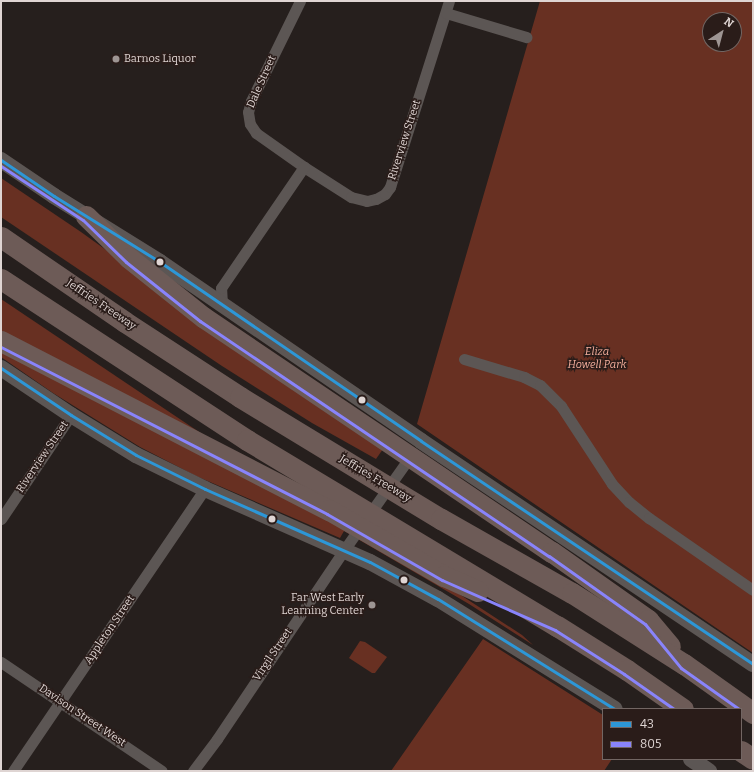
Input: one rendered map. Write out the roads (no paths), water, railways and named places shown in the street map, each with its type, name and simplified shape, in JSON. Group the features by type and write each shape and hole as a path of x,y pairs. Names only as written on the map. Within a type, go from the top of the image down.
{"highway":[{"path":"86,216 129,258 203,317 552,552 648,620 684,664"},
{"name":"Jeffries Freeway","path":"1,237 125,322 246,401 441,518 572,593 684,664 753,713"},
{"path":"1,279 246,440 557,626 627,670 682,708"},
{"path":"1,341 329,510 444,576 557,626"},
{"path":"742,752 753,760"}],"main road":[{"path":"1,160 86,216 160,262 419,444 753,664"},
{"path":"1,368 71,415 136,455 205,489 370,562 438,599 613,708"},
{"path":"692,760 709,771"}],"street":[{"name":"Dale Street","path":"300,1 251,101 248,112 250,124 256,132 304,166"},
{"name":"Riverview Street","path":"304,166 359,201 376,199 384,194 392,180 449,1"},
{"path":"446,13 526,37"},
{"path":"222,305 221,288 304,166"},
{"path":"464,359 524,377 540,386 561,406 612,484 629,502 649,518 753,590"},
{"name":"Riverview Street","path":"1,519 71,415"},
{"name":"Virgil Street","path":"193,771 217,739 344,550 419,444"},
{"name":"Appleton Street","path":"14,771 205,489"},
{"name":"Davison Street West","path":"1,662 162,771"}],"place":[{"name":"Barnos Liquor","path":"116,59"},
{"name":"Far West Early Learning Center","path":"372,605"}],"park label":[{"name":"Eliza Howell Park","path":"597,359"}]}
